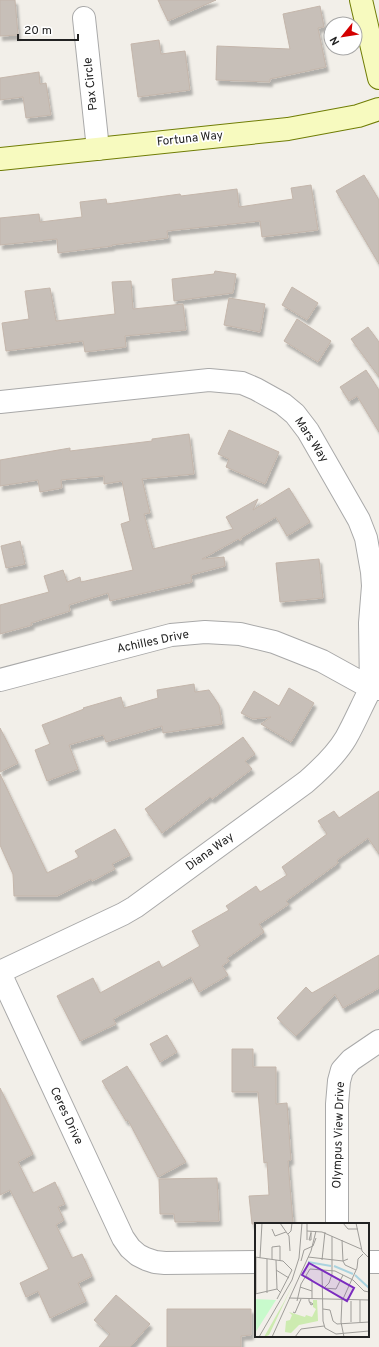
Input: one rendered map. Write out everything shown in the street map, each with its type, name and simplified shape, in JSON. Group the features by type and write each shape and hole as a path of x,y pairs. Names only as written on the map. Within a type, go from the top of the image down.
{"street":[{"path":"361,0 379,78"},
{"name":"Pax Circle","path":"84,18 98,149"},
{"name":"Fortuna Way","path":"0,159 288,129 358,116 379,109"},
{"name":"Mars Way","path":"0,402 208,380 242,383 283,404 295,414 308,431 359,520 366,538 371,560 372,579 370,623 375,689"},
{"name":"Achilles Drive","path":"0,680 171,635 217,632 240,634 274,642 322,661 375,689"},
{"name":"Diana Way","path":"0,972 123,914 306,782 334,755 375,689"},
{"name":"Ceres Drive","path":"0,972 123,1238 130,1248 138,1255 146,1259 164,1263 255,1262"},
{"name":"Olympus View Drive","path":"337,1223 337,1104 339,1081 342,1070 346,1065 362,1051 379,1041"}],"building":[{"path":"0,0 15,0 18,35 0,36"},
{"path":"158,0 216,0 168,21"},
{"path":"320,6 323,27 318,28 326,67 270,79 270,82 216,80 217,46 290,49 283,14"},
{"path":"159,40 161,54 185,51 190,90 138,97 131,44"},
{"path":"39,72 40,84 46,83 51,115 26,118 23,97 0,100 0,78"},
{"path":"364,175 379,200 379,264 336,191"},
{"path":"311,185 318,230 262,237 260,221 167,231 168,238 58,253 57,239 0,245 0,218 39,214 40,222 82,217 80,202 106,199 107,204 180,194 181,196 237,189 239,207 293,199 291,188"},
{"path":"215,271 236,274 233,293 174,301 172,279 214,274"},
{"path":"131,281 133,309 183,304 186,330 125,336 126,347 85,352 83,341 6,351 2,323 29,319 25,291 50,288 56,321 115,314 112,282"},
{"path":"292,287 318,303 307,320 282,305"},
{"path":"229,298 265,304 260,332 224,325"},
{"path":"297,319 331,341 318,362 284,341"},
{"path":"368,327 379,342 379,377 351,339"},
{"path":"366,370 379,390 379,432 357,396 349,401 340,387"},
{"path":"229,430 279,452 265,484 226,467 229,459 218,454"},
{"path":"189,434 194,474 142,479 150,513 144,514 153,549 233,529 226,517 258,499 253,510 289,488 310,522 287,536 276,517 242,537 240,541 238,539 202,559 224,557 225,566 191,575 192,582 110,601 108,593 69,605 70,611 31,623 32,625 0,634 0,605 49,592 44,576 63,570 67,582 80,577 81,582 133,570 121,524 130,521 122,481 104,484 104,476 61,480 62,488 40,492 38,480 0,486 0,460 70,448 70,451 152,441 152,439"},
{"path":"20,541 25,564 6,568 1,546"},
{"path":"319,559 323,598 280,602 276,563"},
{"path":"194,684 195,692 209,690 219,705 222,724 163,733 162,726 106,742 103,735 69,745 78,769 47,781 35,750 50,744 42,725 84,709 83,708 121,697 124,708 158,698 157,690"},
{"path":"289,688 314,703 291,742 261,724 271,717 253,719 241,713 254,691 279,706"},
{"path":"0,728 18,763 0,772"},
{"path":"243,737 255,754 245,761 252,769 212,799 210,797 162,833 145,809"},
{"path":"0,774 47,873 79,857 75,851 115,829 130,855 112,864 115,869 57,896 14,896 13,874 0,845"},
{"path":"379,791 379,854 368,838 337,860 338,863 286,901 289,904 259,924 264,932 227,958 229,961 222,966 228,975 199,992 191,977 113,1019 116,1024 80,1041 57,996 93,978 100,993 159,961 162,968 200,946 192,931 229,910 226,906 256,886 260,892 287,875 282,867 327,834 318,821 334,811 339,818"},
{"path":"379,955 379,988 343,1008 335,994 296,1036 277,1018 306,987 312,993"},
{"path":"167,1035 177,1052 160,1062 150,1044"},
{"path":"232,1049 253,1049 253,1067 276,1067 276,1104 287,1103 291,1160 288,1161 293,1223 252,1224 249,1196 269,1195 267,1162 264,1163 258,1092 232,1092"},
{"path":"127,1066 186,1162 158,1177 128,1120 126,1121 102,1081"},
{"path":"0,1088 33,1154 18,1162 33,1193 55,1182 65,1204 58,1207 64,1220 56,1225 72,1258 82,1254 92,1276 78,1283 86,1301 50,1318 38,1291 26,1297 20,1283 49,1269 10,1190 0,1195"},
{"path":"217,1178 219,1221 175,1222 174,1214 160,1214 159,1179"},
{"path":"116,1295 150,1324 130,1347 99,1347 110,1334 94,1320"},
{"path":"167,1309 251,1309 251,1335 241,1336 241,1347 167,1347"}]}
